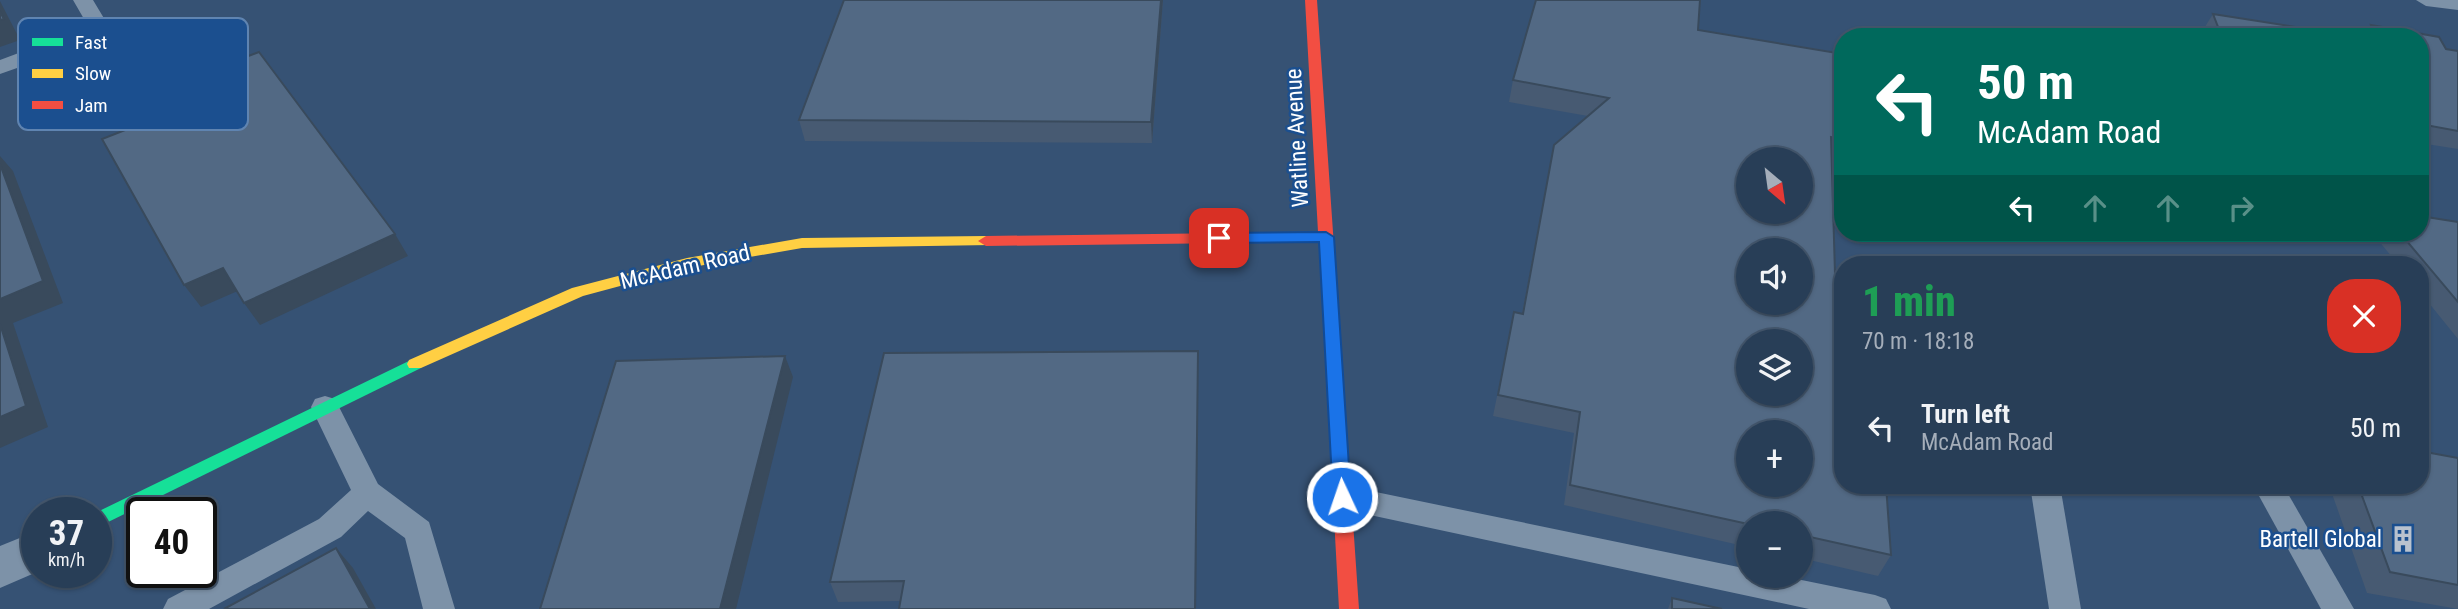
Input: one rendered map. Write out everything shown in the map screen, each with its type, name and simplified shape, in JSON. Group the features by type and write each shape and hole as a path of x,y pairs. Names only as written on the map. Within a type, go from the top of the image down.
{"street":[{"name":"Watline Avenue","path":"1311,0 1349,609"},
{"name":"McAdam Road","path":"112,513 390,375 578,292 687,263 802,243 1326,237"},
{"path":"0,568 21,558"}],"lane":[{"path":"83,0 94,18"},
{"path":"2426,0 2458,4"},
{"path":"0,67 18,61"},
{"path":"325,407 367,494 418,531 439,609"},
{"path":"179,609 330,528 367,494"},
{"path":"2046,494 2065,609"},
{"path":"2273,494 2338,609"},
{"path":"1342,497 1875,609"}],"building":[{"path":"844,0 1161,0 1151,122 799,120"},
{"path":"1536,0 1700,0 1698,30 1834,53 1834,138 1831,137 1834,256 1834,494 1887,494 1891,555 1813,538 1813,511 1736,511 1736,521 1570,485 1580,412 1498,395 1514,312 1523,314 1554,145 1609,98 1513,80"},
{"path":"2213,14 2302,28 2218,28"},
{"path":"2429,35 2439,37 2446,49 2458,51 2458,131 2429,126"},
{"path":"259,52 395,234 244,303 223,268 184,285 102,139 125,130 248,130 248,56"},
{"path":"0,164 43,281 0,299"},
{"path":"2429,217 2458,222 2458,302 2429,268 2429,256 2419,256 2408,242 2429,242"},
{"path":"0,324 26,406 0,417"},
{"path":"1198,351 1195,609 899,609 904,581 830,582 884,353"},
{"path":"785,356 720,609 540,609 616,361"},
{"path":"2429,453 2458,458 2458,585 2390,572 2361,494 2429,494"},
{"path":"336,548 370,609 224,609"},
{"path":"1672,598 1722,609 1672,609"}],"traffic: fast":[{"path":"112,513 415,364"}],"traffic: slow":[{"path":"415,364 578,292 687,263 802,243 986,241"}],"traffic: jam":[{"path":"1311,0 1349,609"},
{"path":"986,241 1326,237"}],"place":[{"name":"Bartell Global","path":"2403,539"}],"route":[{"path":"1219,238 1326,237 1342,497"}]}
